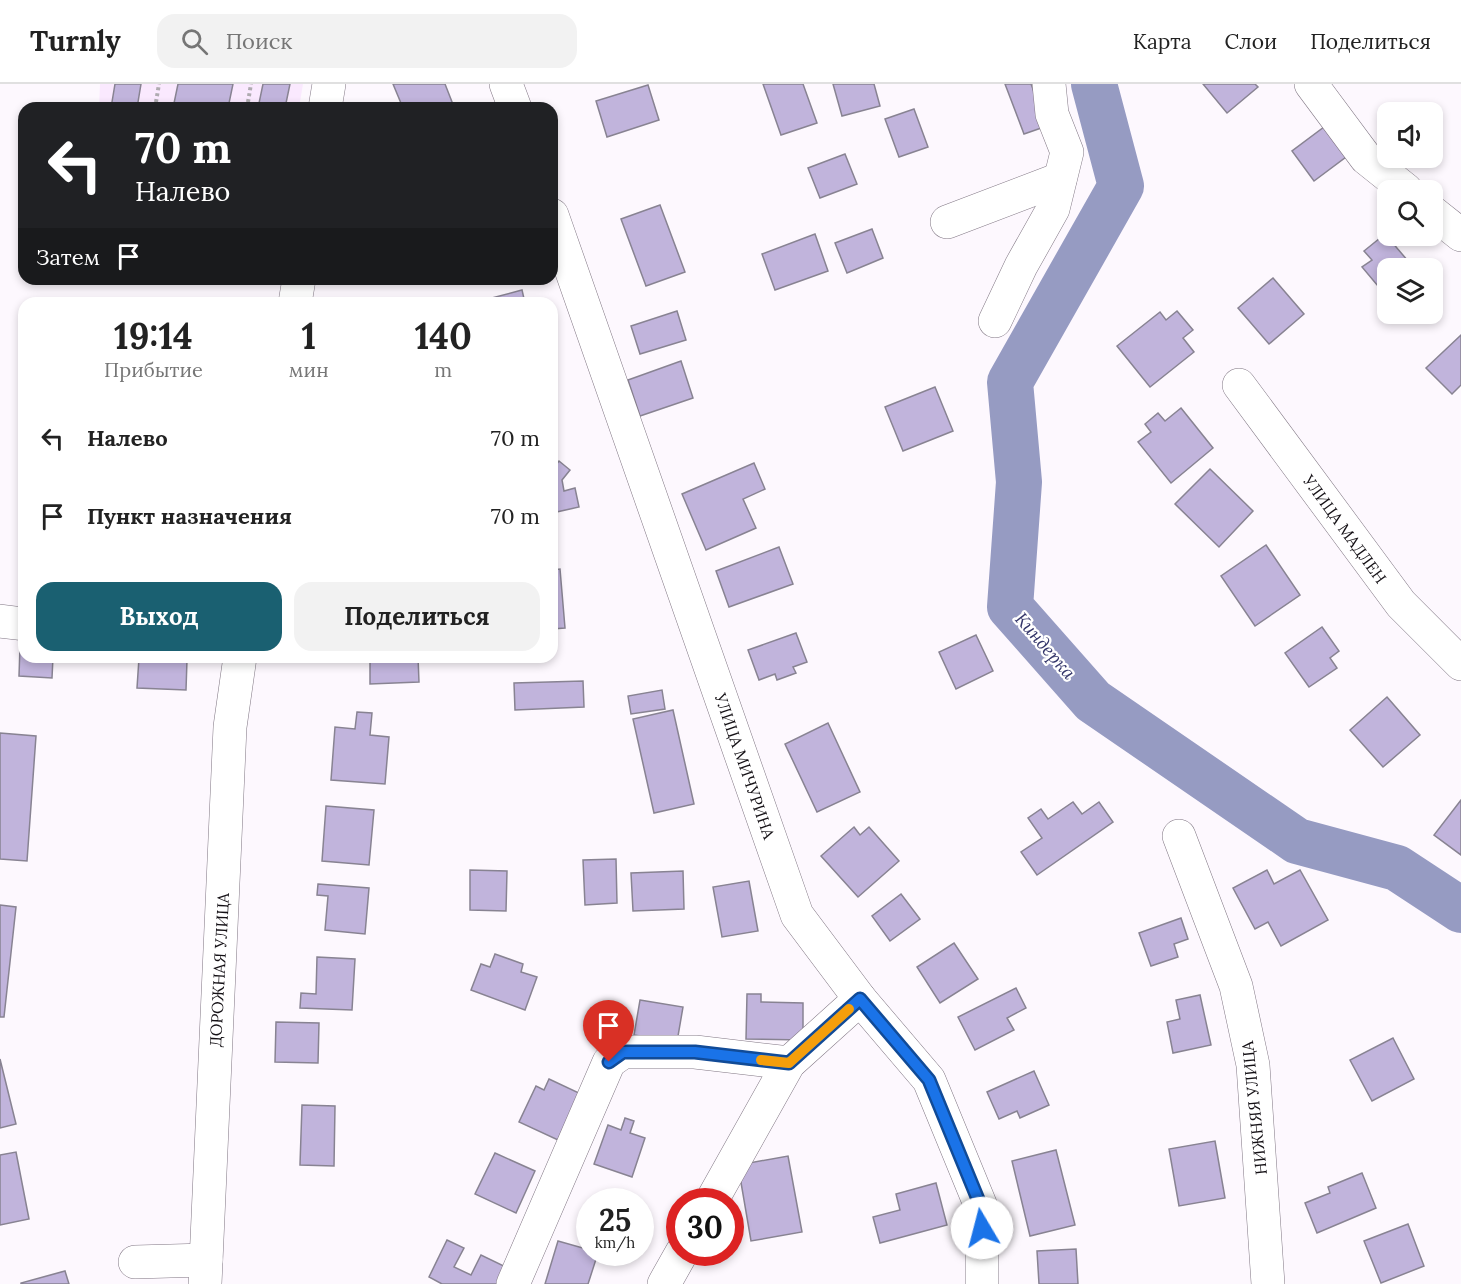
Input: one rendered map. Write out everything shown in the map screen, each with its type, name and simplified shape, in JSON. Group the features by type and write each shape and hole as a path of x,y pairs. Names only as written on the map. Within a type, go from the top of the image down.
{"street":[{"path":"326,102 329,84"},
{"path":"506,84 512,102"},
{"path":"995,321 1021,266 1053,209 1067,152 1052,114 1049,84"},
{"path":"1311,84 1366,158 1394,180"},
{"path":"947,222 1060,179"},
{"path":"1443,221 1461,236"},
{"name":"УЛИЦА МИЧУРИНА","path":"558,232 797,915 860,999 929,1080 982,1209 982,1284"},
{"name":"УЛИЦА МАДЛЕН","path":"1239,385 1401,604 1461,664"},
{"path":"0,621 18,623"},
{"name":"ДОРОЖНАЯ УЛИЦА","path":"205,1272 230,727 239,663"},
{"name":"НИЖНЯЯ УЛИЦА","path":"1179,836 1236,986 1253,1065 1268,1284"},
{"path":"719,1188 789,1063 860,999"},
{"path":"513,1284 609,1062 623,1052 683,1052 789,1063"},
{"path":"135,1262 205,1272"},
{"path":"664,1284 674,1266"}],"path":[{"path":"156,102 159,84"},
{"path":"248,102 251,84"}],"shaded area":[{"path":"100,84 303,84 300,102 99,102"}],"building":[{"path":"115,84 141,84 138,102 112,102"},
{"path":"178,84 233,84 229,102 174,102"},
{"path":"263,84 290,84 286,102 259,102"},
{"path":"393,84 445,84 452,102 400,102"},
{"path":"763,84 803,84 817,123 781,135"},
{"path":"833,84 874,84 880,106 842,116"},
{"path":"1005,84 1031,84 1047,126 1024,134"},
{"path":"1203,84 1255,84 1258,87 1227,113"},
{"path":"648,85 659,120 607,137 596,101"},
{"path":"914,109 928,147 899,157 885,119"},
{"path":"1328,124 1350,154 1314,181 1292,151"},
{"path":"845,154 857,184 820,198 808,168"},
{"path":"660,205 685,272 646,286 621,219"},
{"path":"872,229 883,258 847,273 835,243"},
{"path":"815,234 828,271 775,290 762,254"},
{"path":"1377,240 1377,246 1395,246 1405,258 1377,258 1377,285 1362,267 1372,260 1364,251"},
{"path":"1273,278 1304,314 1269,344 1238,308"},
{"path":"522,290 524,297 495,297"},
{"path":"677,311 686,340 640,354 631,326"},
{"path":"1177,311 1193,330 1183,338 1194,352 1150,387 1117,346 1160,312 1166,320"},
{"path":"1461,335 1461,385 1452,394 1426,368"},
{"path":"681,361 693,398 640,416 628,380"},
{"path":"935,387 953,431 903,451 885,407"},
{"path":"1181,408 1213,448 1171,483 1138,442 1151,432 1145,424 1158,413 1165,421"},
{"path":"558,462 570,470 562,480 564,491 575,488 579,507 558,512"},
{"path":"754,463 765,489 743,499 756,528 706,550 682,494"},
{"path":"1210,469 1253,511 1219,547 1175,504"},
{"path":"1266,545 1300,595 1255,626 1221,576"},
{"path":"779,547 793,584 729,607 716,571"},
{"path":"558,569 560,569 565,628 558,629"},
{"path":"1322,627 1339,651 1330,658 1337,668 1309,687 1285,653"},
{"path":"796,633 807,662 793,667 796,673 777,680 775,674 759,680 748,650"},
{"path":"976,635 993,671 956,689 939,652"},
{"path":"19,663 53,663 52,678 19,676"},
{"path":"139,663 187,663 186,690 137,688"},
{"path":"370,663 418,663 419,682 370,684"},
{"path":"583,681 584,707 515,710 514,683"},
{"path":"662,690 665,709 631,714 628,696"},
{"path":"1387,697 1420,735 1383,767 1350,730"},
{"path":"673,710 694,804 654,813 633,719"},
{"path":"357,712 372,713 370,735 389,737 385,784 331,780 335,727 355,729"},
{"path":"828,723 860,792 817,812 785,744"},
{"path":"0,733 36,736 27,861 0,859"},
{"path":"1461,800 1461,855 1434,835"},
{"path":"1073,802 1082,814 1099,802 1113,822 1037,875 1021,852 1042,838 1028,818 1041,809 1048,819"},
{"path":"326,806 374,810 369,865 322,861"},
{"path":"854,827 860,835 869,827 899,861 858,897 821,856"},
{"path":"616,859 617,903 585,905 583,860"},
{"path":"470,870 507,871 506,911 470,910"},
{"path":"1267,870 1274,884 1300,870 1328,920 1281,946 1268,922 1255,929 1233,888"},
{"path":"683,871 684,909 633,911 631,873"},
{"path":"749,881 758,931 722,937 713,887"},
{"path":"318,884 369,888 365,934 325,930 328,896 317,895"},
{"path":"901,894 920,919 890,941 872,916"},
{"path":"0,905 16,907 4,1017 0,1017"},
{"path":"1181,918 1188,939 1174,944 1178,957 1151,966 1139,933"},
{"path":"954,943 978,979 940,1003 917,967"},
{"path":"495,954 523,964 521,972 537,977 525,1010 471,990 481,964 490,967"},
{"path":"317,957 355,959 352,1010 300,1008 301,993 316,994"},
{"path":"1016,988 1026,1008 1007,1018 1014,1030 975,1050 958,1017"},
{"path":"747,994 761,994 761,1002 803,1003 803,1040 746,1039"},
{"path":"1200,995 1211,1045 1173,1053 1167,1022 1180,1019 1176,1000"},
{"path":"640,1000 683,1007 677,1042 634,1035"},
{"path":"276,1022 319,1023 318,1063 275,1062"},
{"path":"1393,1038 1414,1079 1372,1101 1350,1060"},
{"path":"0,1059 16,1124 0,1128"},
{"path":"1034,1071 1049,1105 1020,1118 1017,1111 999,1119 987,1092"},
{"path":"549,1079 579,1093 558,1140 519,1122 536,1086 544,1090"},
{"path":"302,1105 335,1106 334,1166 300,1165"},
{"path":"625,1118 634,1121 630,1133 645,1138 632,1177 594,1164 608,1125 621,1130"},
{"path":"1215,1141 1225,1198 1179,1206 1169,1149"},
{"path":"1056,1150 1075,1225 1030,1236 1012,1161"},
{"path":"16,1152 29,1219 0,1225 0,1155"},
{"path":"495,1153 535,1171 516,1213 475,1194"},
{"path":"788,1156 802,1232 751,1241 744,1188 742,1188 738,1165"},
{"path":"1362,1173 1376,1208 1317,1233 1305,1203 1330,1193 1328,1187"},
{"path":"936,1183 947,1225 880,1243 873,1217 900,1210 896,1194"},
{"path":"1408,1224 1424,1266 1381,1283 1364,1241"},
{"path":"447,1240 464,1248 454,1267 471,1275 481,1255 508,1268 500,1284 442,1284 429,1277"},
{"path":"558,1241 576,1246 576,1266 594,1266 588,1284 545,1284"},
{"path":"1076,1249 1078,1284 1039,1284 1037,1251"},
{"path":"65,1271 69,1284 21,1284 21,1283"}],"waterway":[{"name":"Киндерка","path":"1094,84 1121,186 1010,382 1019,482 1010,607 1093,701 1297,841 1397,868 1461,910"}],"slow traffic":[{"path":"761,1060 789,1063 849,1009"}],"route":[{"path":"609,1062 623,1052 695,1052 789,1063 860,999 929,1080 982,1209 982,1228"}]}
